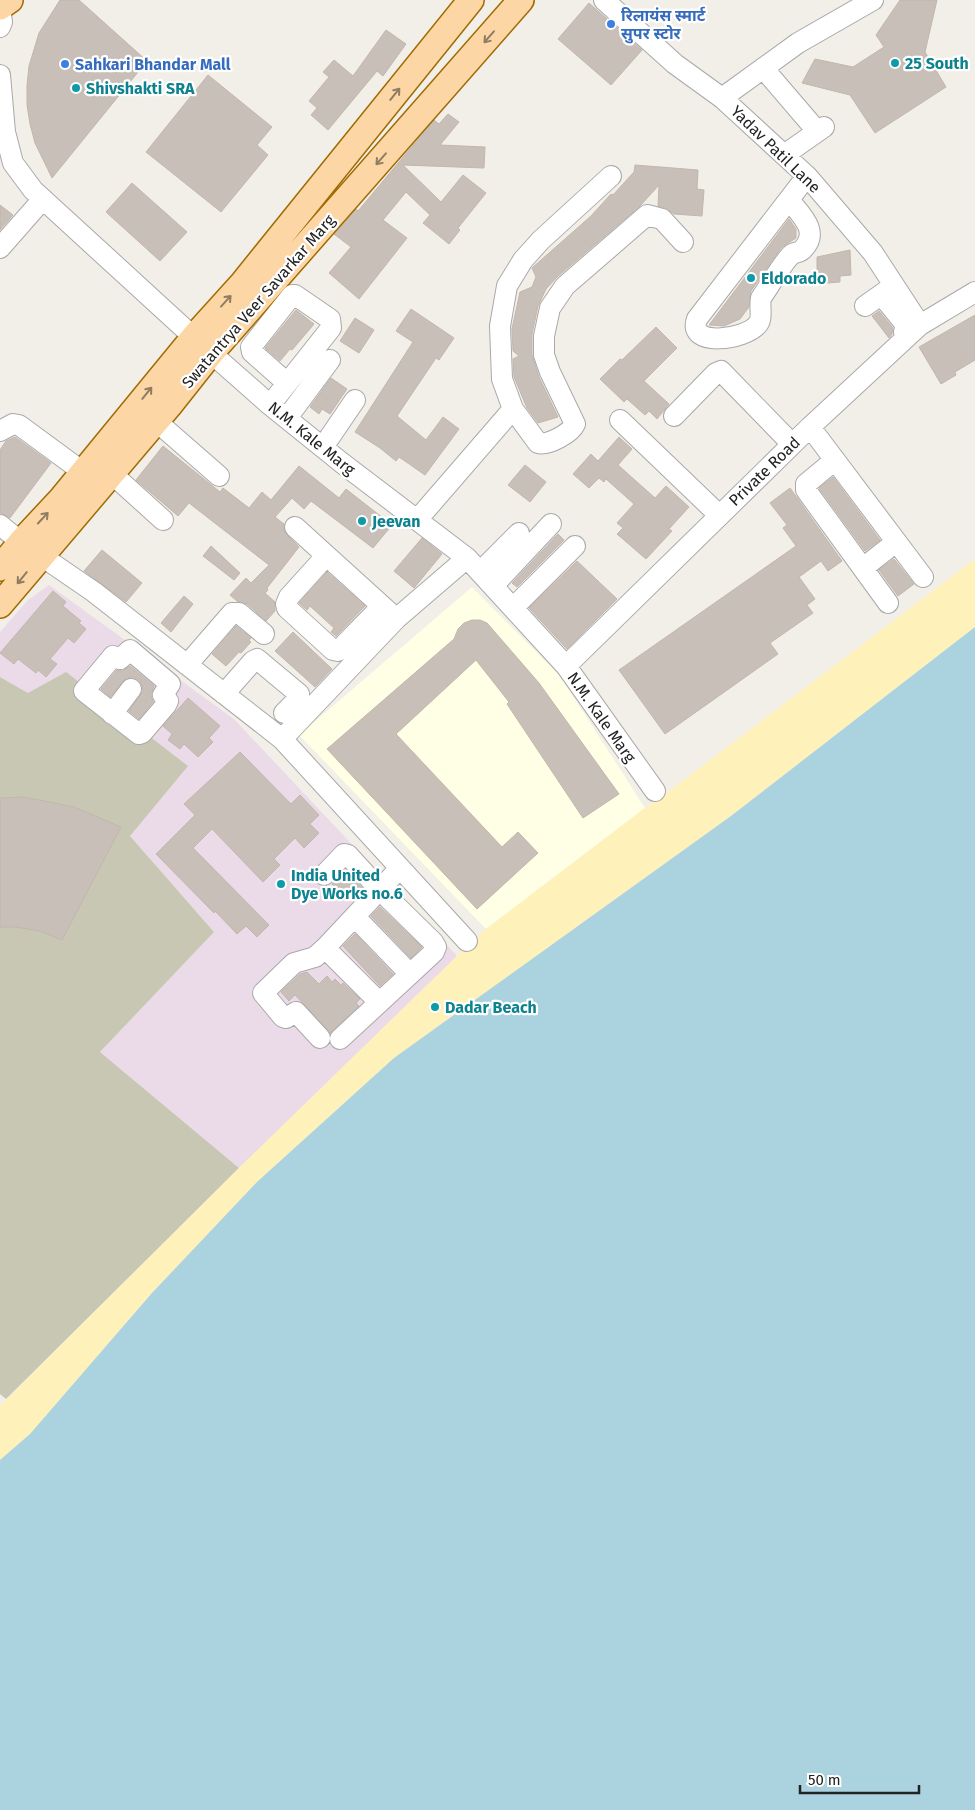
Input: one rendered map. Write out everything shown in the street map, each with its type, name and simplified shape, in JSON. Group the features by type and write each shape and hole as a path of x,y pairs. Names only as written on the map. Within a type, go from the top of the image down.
{"main road":[{"path":"0,7 10,0"},
{"name":"Swatantrya Veer Savarkar Marg","path":"0,605 156,421 241,285 471,0"},
{"name":"Swatantrya Veer Savarkar Marg","path":"0,568 83,472 202,345 260,315 521,0"}],"street":[{"name":"Yadav Patil Lane","path":"604,0 675,64 722,98 807,176 873,253 889,291 920,324"},
{"path":"722,98 798,44 873,0"},
{"path":"0,7 2,22 0,27"},
{"path":"763,68 820,129 784,155"},
{"name":"N.M. Kale Marg","path":"0,75 2,135 13,163 33,190 270,405 485,573 518,603 566,666 655,792"},
{"path":"611,176 541,240 523,260 506,286 500,326 502,379 513,409 538,443 549,443 573,428 575,424 550,372 544,354 544,336 550,308 565,286 648,215 662,219 683,242"},
{"path":"789,200 810,227 810,234 808,242 800,252 791,255 762,298 759,304 760,319 758,325 748,332 731,338 715,338 698,333 695,324 697,319 807,176"},
{"path":"0,248 43,199"},
{"path":"865,306 889,291 906,326 905,331 895,340"},
{"name":"Private Road","path":"566,666 810,427 895,340 975,292"},
{"path":"270,405 288,383 331,328 332,322 330,319 295,295 260,315 251,350 288,383"},
{"path":"287,418 330,360"},
{"path":"674,416 716,373 721,371 792,444"},
{"path":"417,520 513,409"},
{"path":"322,447 342,415"},
{"path":"620,420 719,515"},
{"path":"156,421 219,476"},
{"path":"0,431 13,424 19,425 83,472"},
{"path":"810,427 923,577"},
{"path":"835,460 806,484 806,490 888,604"},
{"path":"111,473 163,520"},
{"path":"326,556 289,597 286,604 287,608 338,652 389,613 485,573 551,524"},
{"path":"0,525 21,542 94,592 282,739 468,941"},
{"path":"295,527 389,613"},
{"path":"485,573 519,533"},
{"path":"863,568 896,542"},
{"path":"518,603 575,546"},
{"path":"187,665 232,613 240,613 264,634"},
{"path":"282,739 389,613"},
{"path":"220,691 280,616"},
{"path":"150,666 165,648"},
{"path":"129,650 170,683 162,695 168,702 142,733 139,734 112,714 84,692 85,687 112,656 120,659 129,650"},
{"path":"220,691 257,659 299,694 299,698 284,713"},
{"path":"112,714 132,689"},
{"path":"324,875 346,854 435,945 434,952 340,1039"},
{"path":"320,1038 296,1012 286,1018 283,1017 263,993 294,963 315,957 325,948 400,868"},
{"path":"355,917 410,974"},
{"path":"325,948 379,1002"}],"shaded area":[{"name":"India United Dye Works no.6","path":"49,585 234,719 457,956 239,1168 100,1052 214,932 130,836 28,693 0,677 0,632 28,600"},
{"path":"472,587 560,676 645,808 486,929 299,735"},
{"path":"66,672 188,766 130,836 214,932 100,1052 239,1168 6,1399 0,1394 0,677 28,693"}],"sand":[{"name":"Dadar Beach","path":"975,559 975,627 731,816 394,1058 257,1182 152,1293 30,1434 0,1460 0,1406 239,1168 486,929"}],"water":[{"path":"975,627 975,1810 0,1810 0,1460 30,1434 152,1293 257,1182 394,1058 731,816"}],"building":[{"name":"Shivshakti SRA","path":"60,0 79,0 147,61 52,178 35,143 27,105 27,85 29,66 39,33"},
{"name":"25 South","path":"900,0 937,0 925,52 946,87 875,133 850,95 802,83 815,59 853,67 884,47 876,35"},
{"path":"589,3 642,50 611,85 558,39"},
{"path":"386,30 406,44 383,76 377,71 328,130 311,115 317,108 309,101 329,77 323,72 334,60 353,76"},
{"path":"208,75 272,127 257,145 268,155 221,212 146,152"},
{"path":"448,114 459,122 440,145 485,147 484,168 403,165 441,202 463,175 486,193 458,228 460,230 449,244 423,223 430,215 406,192 383,220 407,238 359,299 329,273 351,247 334,234 356,209 358,211 434,120 439,124"},
{"path":"635,165 698,170 697,189 704,190 702,216 674,214 666,208 658,206 659,185 640,206 557,277 546,289 538,306 532,334 532,355 539,377 558,417 538,423 527,408 514,377 513,359 519,356 513,351 512,329 520,292 532,287 536,277 532,268 591,216 611,194 613,195 634,172"},
{"path":"132,183 187,232 160,261 106,212"},
{"path":"0,205 13,215 0,230"},
{"path":"789,219 796,229 796,238 782,247 771,262 751,291 749,307 740,319 724,326 709,325"},
{"path":"850,250 851,275 840,276 840,282 803,285 817,273 817,257"},
{"path":"411,309 454,338 439,360 436,358 397,416 426,440 443,417 459,429 425,475 399,457 396,461 355,432 413,342 396,331"},
{"path":"296,310 314,324 280,361 265,348"},
{"path":"879,311 893,328 889,338 872,316"},
{"path":"975,315 975,360 955,372 956,375 941,384 919,347"},
{"path":"355,318 374,330 359,353 340,341"},
{"path":"656,327 677,348 644,381 669,404 657,419 649,411 645,415 627,399 624,402 600,379"},
{"path":"331,378 347,389 330,414 322,409 319,414 310,407"},
{"path":"15,437 51,463 10,518 0,513 0,450 6,441"},
{"path":"619,437 632,449 618,465 655,498 666,486 689,507 669,529 672,531 646,559 617,534 623,528 617,523 634,504 606,479 604,482 599,478 589,488 573,474 591,454 598,461"},
{"path":"163,446 220,492 223,488 249,508 262,492 271,500 299,466 339,498 346,489 392,525 373,548 311,501 304,509 292,498 275,517 284,524 284,530 287,535 299,547 267,588 268,590 265,593 275,602 275,611 266,621 247,604 237,601 230,595 246,578 251,583 269,565 189,503 178,516 136,480"},
{"path":"525,465 546,482 530,502 508,485"},
{"path":"833,477 880,540 865,551 819,488"},
{"path":"790,488 842,561 828,571 821,561 799,577 815,599 807,605 813,613 770,643 778,654 665,734 619,670 796,546 783,528 787,525 770,503"},
{"path":"558,534 564,540 517,587 512,583"},
{"path":"422,538 442,554 414,588 394,571"},
{"path":"211,546 240,573 234,580 203,556"},
{"path":"102,550 142,583 126,602 84,571"},
{"path":"894,559 914,584 898,596 879,570"},
{"path":"577,561 617,599 567,649 529,608"},
{"path":"327,572 365,606 336,636 331,632 334,628 310,606 307,610 299,603"},
{"path":"53,591 66,602 63,606 81,621 79,623 86,629 74,643 68,638 50,659 57,664 46,677 38,670 36,673 18,659 14,664 0,653"},
{"path":"184,596 193,604 171,632 161,623"},
{"path":"480,620 487,623 539,683 619,794 583,818 507,704 509,702 476,660 396,734 502,847 518,832 538,853 477,909 327,749 454,639 458,629 464,623"},
{"path":"236,626 251,638 249,640 251,642 226,666 212,654"},
{"path":"293,632 332,669 315,687 275,651"},
{"path":"130,666 154,686 151,695 153,702 139,719 129,711 143,691 139,680 132,677 126,678 110,697 101,689 117,670 122,671"},
{"path":"188,698 220,726 209,738 213,742 198,757 184,744 180,749 168,740 172,734 163,726"},
{"path":"240,752 291,804 300,795 319,815 310,824 319,833 304,848 295,838 274,859 280,865 263,882 212,829 193,848 269,925 257,937 246,926 237,934 156,854 195,815 184,804"},
{"path":"24,797 74,807 121,827 62,940 40,931 16,927 0,927 0,798"},
{"path":"345,870 364,890 353,901 342,890 341,892 332,884"},
{"path":"380,907 422,947 411,958 371,916"},
{"path":"355,934 393,974 380,986 343,946"},
{"path":"307,972 319,984 327,976 332,982 335,979 341,985 343,983 360,999 356,1003 359,1006 330,1033 295,995 289,1001 281,992 300,974"}],"place":[{"name":"रिलायंस स्मार्ट सुपर स्टोर","path":"611,24"},
{"name":"25 South","path":"895,63"},
{"name":"Sahkari Bhandar Mall","path":"65,64"},
{"name":"Shivshakti SRA","path":"76,88"},
{"name":"Eldorado","path":"751,278"},
{"name":"Jeevan","path":"362,521"},
{"name":"India United Dye Works no.6","path":"281,884"},
{"name":"Dadar Beach","path":"435,1007"}]}
